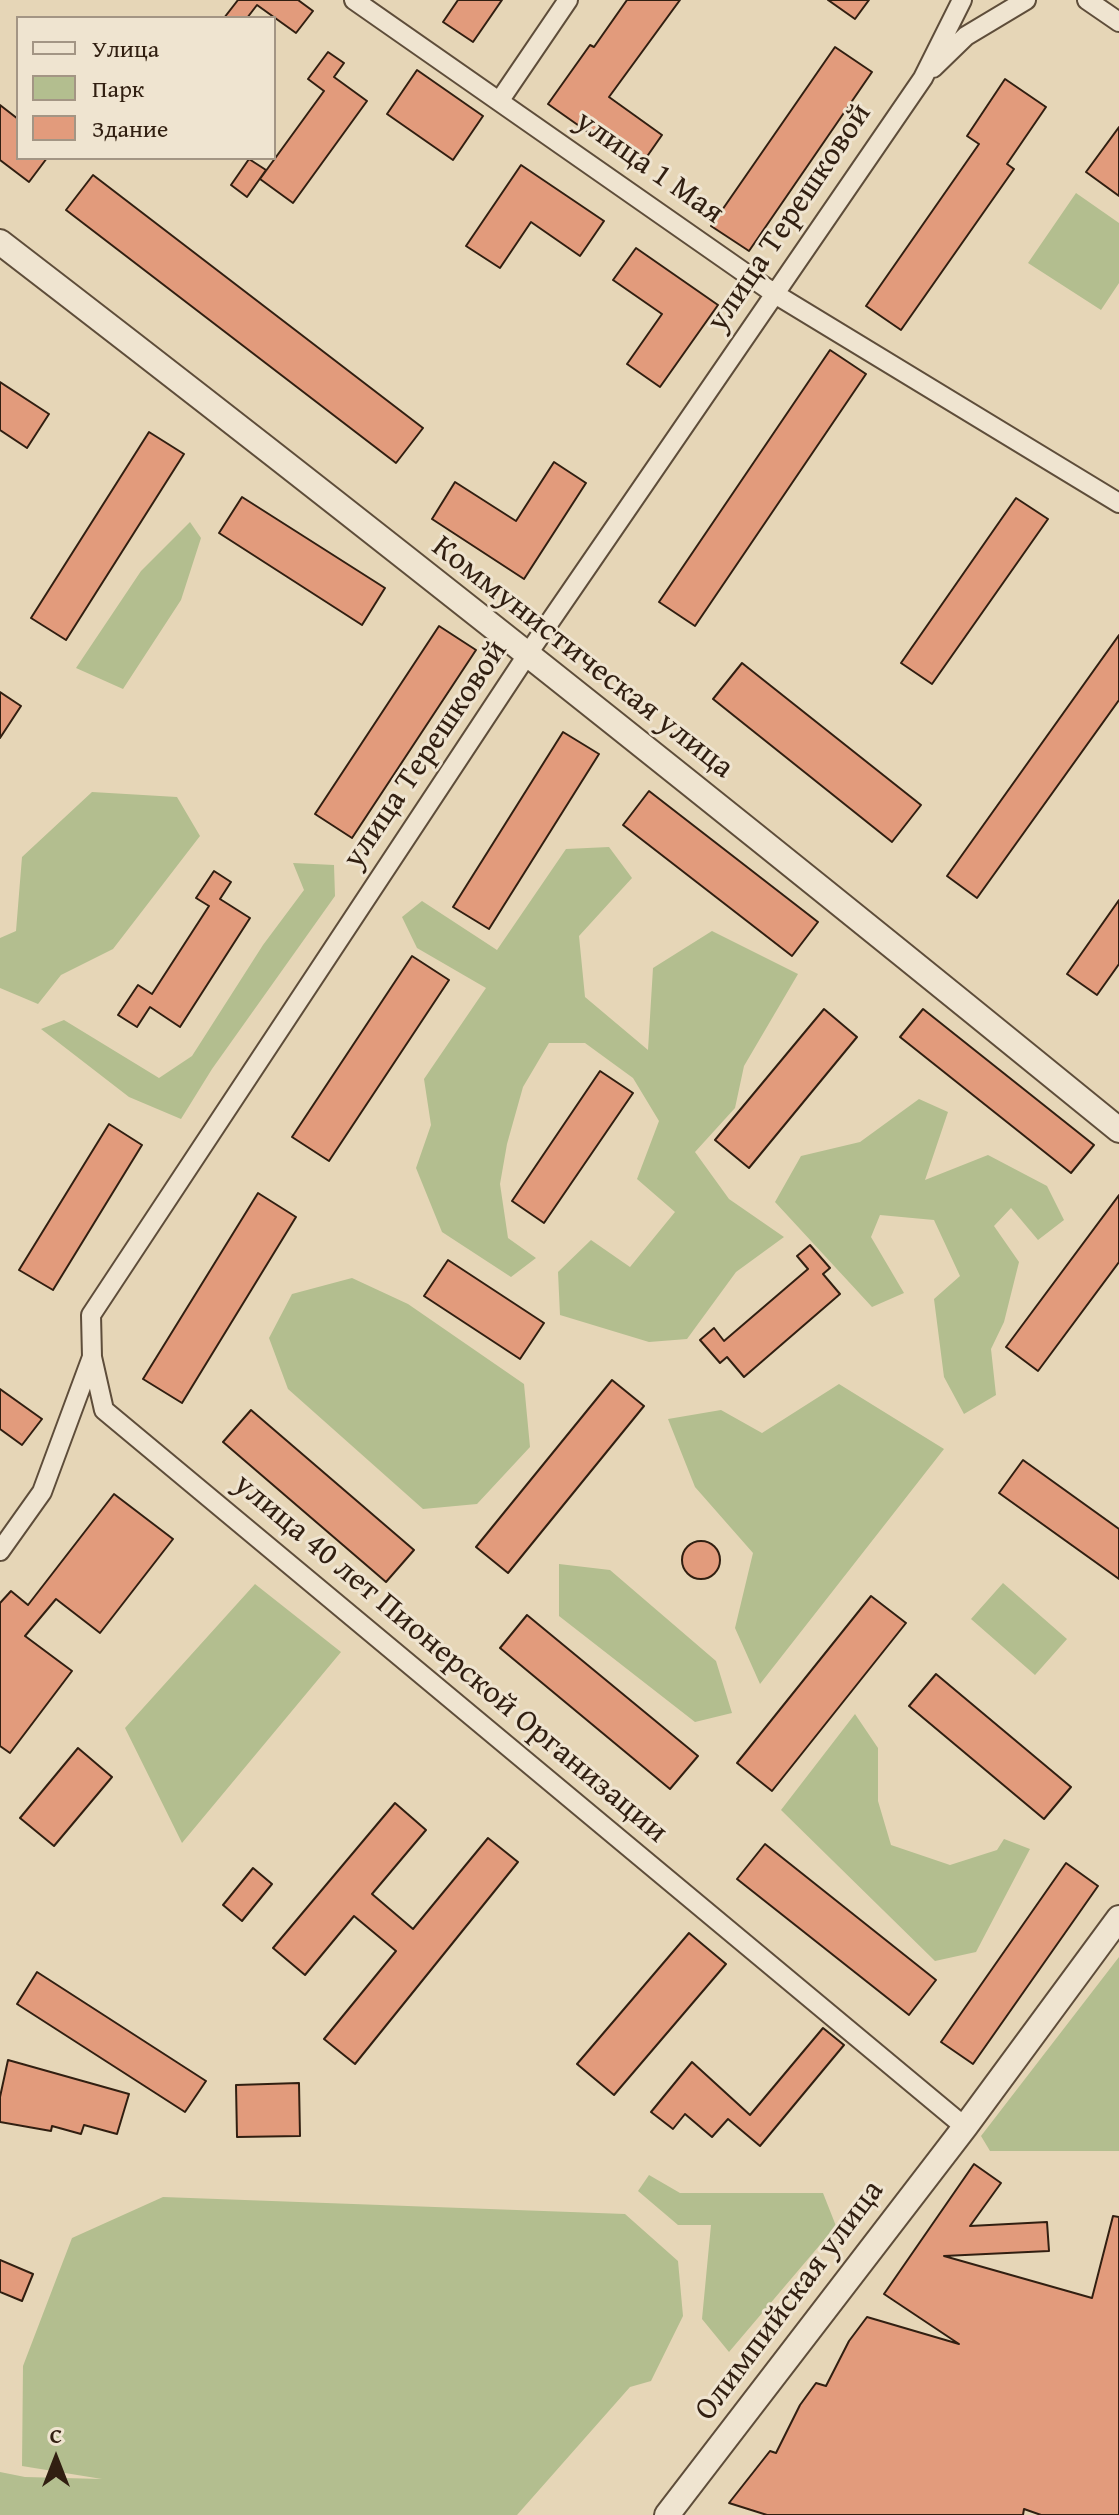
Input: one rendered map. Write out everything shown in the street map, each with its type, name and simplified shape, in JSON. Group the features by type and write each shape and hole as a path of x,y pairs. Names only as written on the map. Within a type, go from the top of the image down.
{"street":[{"name":"улица 1 Мая","path":"354,0 775,294 1119,503"},
{"path":"500,100 568,0"},
{"name":"улица Терешковой","path":"92,1357 91,1315 527,655 923,78 962,0"},
{"name":"улица Терешковой","path":"923,78 966,36 1026,0"},
{"path":"1087,0 1119,22"},
{"name":"Коммунистическая улица","path":"0,242 527,655 1119,1130"},
{"path":"0,1551 42,1492 92,1357"},
{"name":"улица 40 лет Пионерской Организации","path":"92,1357 104,1410 965,2127"},
{"name":"Олимпийская улица","path":"667,2515 965,2127 1119,1918"}],"green space":[{"path":"1076,193 1119,223 1119,283 1101,310 1028,263"},
{"path":"190,522 201,538 181,600 123,689 76,668 141,571"},
{"path":"92,792 177,797 200,836 113,949 61,975 38,1004 0,988 0,938 16,931 22,857"},
{"path":"609,847 632,878 579,936 585,997 648,1050 653,968 712,931 798,974 744,1066 735,1108 695,1152 729,1199 784,1237 736,1272 687,1339 649,1342 560,1315 558,1272 591,1240 630,1267 675,1212 637,1179 659,1121 633,1078 585,1043 549,1043 523,1087 507,1144 500,1184 508,1238 536,1258 511,1277 442,1232 416,1168 431,1125 424,1079 486,988 417,948 402,917 422,901 497,950 566,849"},
{"path":"293,863 334,865 335,896 212,1069 181,1119 129,1097 41,1029 64,1020 159,1078 192,1056 263,945 304,890"},
{"path":"919,1099 948,1112 925,1180 988,1155 1047,1186 1064,1220 1038,1240 1011,1208 994,1226 1019,1262 1004,1322 991,1349 996,1395 964,1414 944,1377 934,1299 960,1276 934,1220 880,1215 871,1237 904,1293 872,1307 775,1202 801,1156 860,1142"},
{"path":"352,1278 408,1304 524,1384 530,1447 477,1504 423,1509 288,1389 269,1338 292,1294"},
{"path":"839,1384 944,1449 760,1684 735,1628 753,1553 695,1487 668,1419 721,1410 762,1433"},
{"path":"559,1564 610,1570 716,1661 732,1713 695,1722 559,1616"},
{"path":"1003,1583 1067,1639 1035,1675 971,1619"},
{"path":"255,1584 341,1652 182,1843 125,1728"},
{"path":"855,1714 878,1748 878,1801 891,1845 950,1865 997,1850 1004,1839 1030,1849 976,1952 935,1961 781,1810"},
{"path":"1119,1957 1119,2151 990,2151 981,2136"},
{"path":"649,2175 680,2193 823,2193 836,2226 729,2352 702,2319 711,2225 678,2225 638,2191"},
{"path":"163,2197 625,2214 678,2261 683,2316 651,2381 630,2387 517,2515 0,2515 0,2472 25,2477 102,2479 22,2466 23,2366 72,2238"}],"building":[{"path":"238,0 298,0 313,11 296,33 257,5 249,16 226,16"},
{"path":"458,0 502,0 473,42 443,22"},
{"path":"627,0 680,0 609,97 662,135 639,168 548,104"},
{"path":"828,0 869,0 855,19"},
{"path":"835,47 872,72 749,251 711,226"},
{"path":"328,52 344,63 334,77 367,101 293,203 260,179 324,91 308,79"},
{"path":"417,70 483,116 453,160 387,114"},
{"path":"1005,79 1046,107 1007,164 1014,169 901,330 866,306 979,144 967,136"},
{"path":"0,105 16,117 16,160 46,160 29,182 0,160"},
{"path":"1119,127 1119,196 1086,172"},
{"path":"248,160 266,170 247,197 231,185"},
{"path":"521,165 604,221 580,256 531,222 500,268 466,246"},
{"path":"93,175 423,428 396,463 66,210"},
{"path":"636,248 718,305 660,387 627,364 662,314 613,280"},
{"path":"830,350 866,374 695,626 659,602"},
{"path":"0,382 49,414 27,448 0,430"},
{"path":"149,432 184,454 66,640 31,618"},
{"path":"554,462 586,483 524,579 432,519 455,482 516,521"},
{"path":"242,497 385,588 362,625 219,533"},
{"path":"1016,498 1048,519 932,684 901,663"},
{"path":"439,626 476,650 352,838 315,814"},
{"path":"1119,635 1119,700 977,898 947,876"},
{"path":"742,663 921,805 892,842 713,699"},
{"path":"0,692 21,706 0,738"},
{"path":"563,732 599,754 489,929 453,907"},
{"path":"649,791 818,922 792,956 623,825"},
{"path":"214,871 231,882 220,899 250,918 180,1027 150,1007 137,1027 118,1015 138,985 152,994 209,906 196,898"},
{"path":"1119,900 1119,964 1097,995 1067,974"},
{"path":"412,956 449,980 329,1161 292,1137"},
{"path":"824,1009 857,1037 749,1168 715,1140"},
{"path":"923,1009 1094,1145 1071,1173 900,1037"},
{"path":"600,1071 633,1093 544,1223 512,1201"},
{"path":"109,1124 142,1145 53,1290 19,1270"},
{"path":"258,1193 296,1217 182,1403 143,1379"},
{"path":"1119,1195 1119,1262 1038,1371 1006,1347"},
{"path":"810,1245 830,1268 823,1274 840,1294 744,1377 727,1357 720,1363 700,1340 714,1328 724,1341 808,1269 797,1256"},
{"path":"448,1260 544,1323 520,1359 424,1296"},
{"path":"612,1380 644,1406 508,1573 476,1547"},
{"path":"0,1389 42,1419 22,1445 0,1429"},
{"path":"251,1410 414,1550 386,1582 223,1442"},
{"path":"1023,1460 1119,1529 1119,1579 999,1493"},
{"path":"114,1494 173,1539 100,1633 56,1599 25,1636 72,1671 10,1753 0,1746 0,1603 11,1591 28,1605"},
{"path":"701,1541 715,1546 720,1560 715,1574 701,1579 687,1574 682,1560 687,1546"},
{"path":"871,1596 906,1623 772,1791 737,1763"},
{"path":"527,1615 698,1756 670,1789 500,1648"},
{"path":"936,1674 1071,1787 1044,1819 909,1706"},
{"path":"78,1748 112,1777 54,1846 20,1818"},
{"path":"395,1803 426,1830 372,1894 413,1929 488,1838 518,1862 355,2064 324,2039 396,1951 354,1916 305,1975 273,1948"},
{"path":"765,1844 936,1980 909,2015 737,1879"},
{"path":"1066,1863 1098,1886 973,2064 941,2042"},
{"path":"253,1868 272,1884 242,1921 223,1905"},
{"path":"689,1933 726,1964 614,2095 577,2064"},
{"path":"37,1972 206,2081 185,2112 17,2004"},
{"path":"823,2028 844,2045 760,2146 728,2119 712,2137 685,2114 673,2129 651,2112 692,2062 750,2115"},
{"path":"8,2060 129,2094 117,2134 84,2125 81,2134 52,2126 51,2131 0,2122 0,2097"},
{"path":"299,2083 300,2136 237,2137 236,2085"},
{"path":"974,2164 1001,2183 970,2226 1047,2222 1049,2251 944,2256 1092,2298 1113,2216 1119,2217 1119,2515 1041,2515 1024,2509 1023,2515 767,2515 729,2503 770,2451 776,2453 800,2405 816,2383 826,2386 849,2341 867,2317 959,2344 884,2294"},
{"path":"0,2260 33,2274 22,2301 0,2292"}]}
